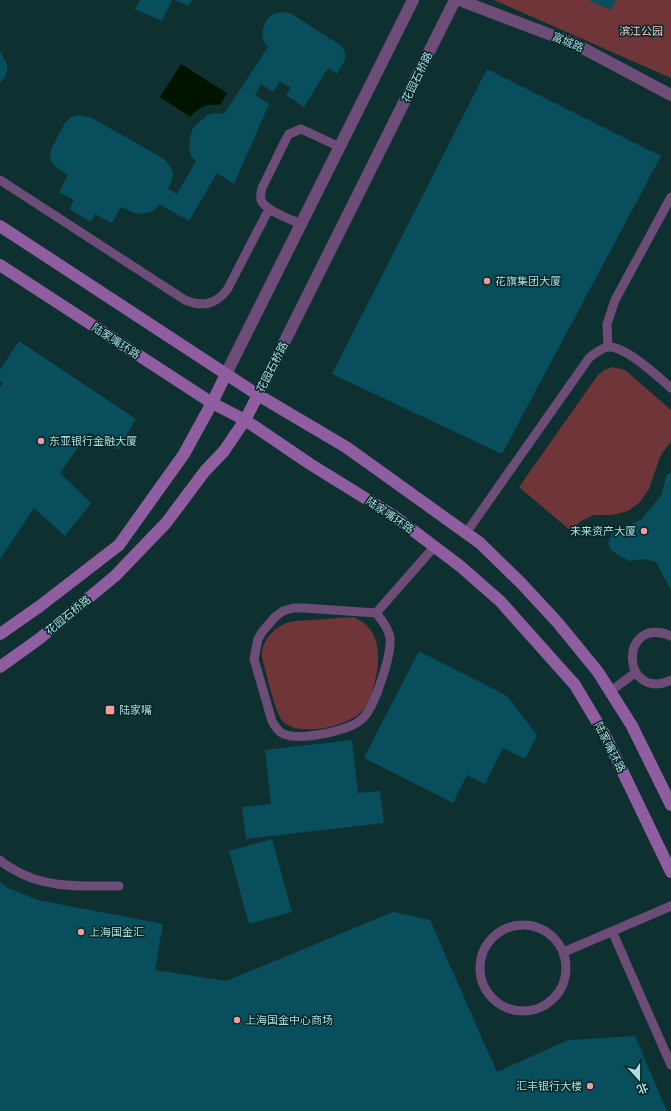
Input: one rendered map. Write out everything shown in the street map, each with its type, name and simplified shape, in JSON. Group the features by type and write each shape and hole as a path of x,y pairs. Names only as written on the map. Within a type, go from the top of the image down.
{"main road":[{"path":"0,226 258,395 346,447 480,543 558,622 598,672 632,726 671,804"},
{"name":"陆家嘴环路","path":"0,265 212,403 245,420 310,464 394,516 460,566 500,601 575,685 606,737 671,872"},
{"path":"0,634 40,606 120,545 184,454 226,374"},
{"name":"花园石桥路","path":"0,667 39,639 115,576 166,523 204,471 224,451 245,420 258,395"}],"street":[{"path":"226,374 413,0"},
{"name":"花园石桥路","path":"258,395 455,0"},
{"name":"富城路","path":"459,0 575,44 671,95"}],"lane":[{"path":"301,224 263,205 260,194 289,134 300,129 340,147"},
{"path":"0,180 185,300 195,304 208,304 219,300 227,290 269,209"},
{"path":"608,347 607,324 615,300 671,196"},
{"path":"466,533 589,358 597,351 608,347 619,349 628,353 671,388"},
{"path":"376,613 435,546"},
{"path":"293,608 376,613 386,627 390,636 390,646 378,691 369,711 362,719 352,726 341,730 300,737 283,734 276,728 272,721 254,659 258,639 262,632 275,617 283,611 293,608"},
{"path":"671,636 656,632 642,637 636,643 632,658 633,666 636,672 641,678 648,682 656,684 671,680"},
{"path":"611,691 636,672"},
{"path":"0,860 21,874 47,883 76,886 119,886"},
{"path":"564,952 671,906"},
{"path":"519,925 532,926 546,931 556,940 564,952 566,967 564,981 558,994 548,1004 534,1010 520,1012 506,1008 494,1001 485,989 480,976 480,961 485,948 493,936 505,929 519,925"},
{"path":"612,931 671,1065"}],"green space":[{"name":"滨江公园","path":"494,0 671,0 671,78"},
{"path":"612,367 625,370 671,410 671,442 660,457 649,489 640,502 628,511 612,515 594,515 581,521 571,531 519,487 598,375 604,370"},
{"path":"353,617 369,628 374,635 377,644 377,672 372,693 367,705 355,717 334,726 309,729 297,728 288,725 281,719 270,690 262,655 264,644 267,639 275,630 292,621"}],"shaded area":[{"path":"181,64 227,93 220,105 204,106 190,117 160,97"}],"building":[{"path":"140,0 172,0 162,21 135,9"},
{"path":"175,0 192,0 188,6"},
{"path":"588,0 616,0 611,10"},
{"path":"285,12 292,14 340,45 346,56 337,74 328,68 304,107 286,95 291,88 280,81 273,92 261,84 255,95 269,104 234,184 217,173 189,221 159,204 154,211 143,214 135,213 121,207 112,223 95,214 91,222 69,209 74,200 59,192 68,175 52,163 50,156 51,149 65,123 71,117 78,115 92,118 164,159 172,169 173,175 168,189 177,194 196,161 191,156 189,147 193,128 207,115 215,113 224,114 268,47 264,42 262,35 265,23 269,17 276,13"},
{"path":"0,51 7,64 7,70 5,77 0,83"},
{"name":"花旗集团大厦","path":"487,69 661,156 502,454 332,374"},
{"name":"东亚银行金融大厦","path":"19,341 136,419 118,450 89,432 60,473 91,503 65,536 34,508 0,559 0,388 3,383 0,381 0,370"},
{"name":"未来资产大厦","path":"671,472 671,590 656,562 643,559 630,561 611,550 608,543 612,533 642,519 662,494 666,476"},
{"path":"419,651 507,696 537,735 525,759 503,748 485,784 467,775 453,803 364,758"},
{"path":"352,740 358,793 380,791 384,823 246,839 242,807 271,804 265,750"},
{"path":"272,839 292,912 249,924 229,851"},
{"name":"上海国金中心商场","path":"0,882 8,888 38,900 163,924 155,970 226,981 393,912 430,920 497,1072 568,1040 635,1036 667,1111 0,1111"}],"place":[{"name":"花旗集团大厦","path":"487,281"},
{"name":"东亚银行金融大厦","path":"41,441"},
{"name":"未来资产大厦","path":"644,531"},
{"name":"陆家嘴","path":"110,710"},
{"name":"上海国金汇","path":"81,932"},
{"name":"上海国金中心商场","path":"237,1020"},
{"name":"汇丰银行大楼","path":"590,1086"}]}
